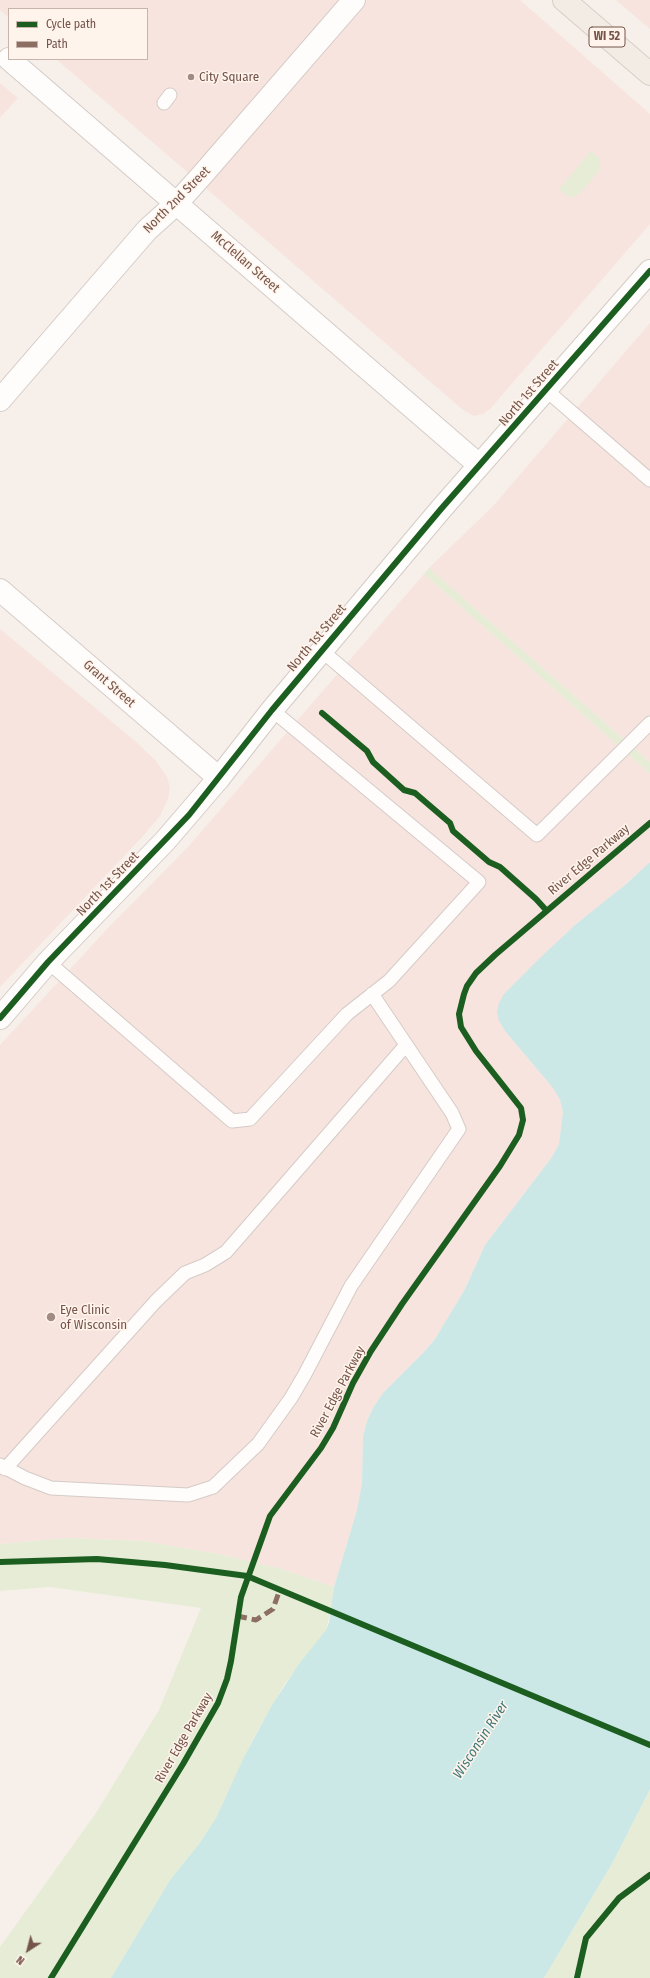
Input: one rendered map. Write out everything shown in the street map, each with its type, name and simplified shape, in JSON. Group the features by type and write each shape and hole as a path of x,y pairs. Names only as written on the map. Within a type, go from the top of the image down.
{"main road":[{"name":"WI 52","path":"564,0 650,74"}],"street":[{"name":"North 2nd Street","path":"0,400 147,230 177,203 354,0"},
{"name":"McClellan Street","path":"0,51 8,58"},
{"name":"McClellan Street","path":"10,60 479,465"},
{"name":"North 1st Street","path":"0,1018 48,962 165,841 219,778 321,650 479,465 650,271"},
{"name":"Grant Street","path":"0,590 219,778"}],"lane":[{"path":"546,390 650,480"},
{"path":"321,650 538,835 650,723"},
{"path":"48,962 232,1121 250,1119 347,1014 389,981 479,882 272,710"},
{"path":"372,994 452,1113 459,1129 351,1286 291,1398 258,1444 213,1487 188,1495 51,1488 3,1467 156,1301 185,1273 205,1265 226,1252 406,1045"}],"shaded area":[{"path":"0,0 520,0 650,114 650,224 490,409 483,414 474,416 463,410 57,60 148,60 148,8 8,8 8,17 0,10"},
{"path":"616,0 650,0 650,29"},
{"path":"0,83 18,98 0,118"},
{"path":"650,323 650,762 429,568 493,506"},
{"path":"424,574 650,774 650,862 608,900 575,925 504,994 499,1021 510,1037 553,1088 560,1100 563,1112 559,1144 552,1157 485,1245 465,1289 435,1339 383,1393 373,1408 367,1421 363,1436 362,1483 357,1510 334,1587 282,1569 219,1554 143,1541 70,1538 0,1544 0,1045 108,928 187,848"},
{"path":"0,629 134,740 156,761 167,777 170,787 168,799 160,816 144,835 0,987"}],"green space":[{"path":"591,151 600,159 600,170 580,193 574,197 569,197 559,189"},
{"path":"429,568 650,762 650,774 424,574"},
{"path":"70,1538 143,1541 219,1554 282,1569 334,1587 332,1606 326,1630 284,1685 253,1739 216,1818 199,1844 170,1880 111,1978 0,1978 0,1947 96,1813 159,1710 201,1608 50,1587 0,1591 0,1544"},
{"path":"650,1789 650,1978 544,1978 613,1862"}],"water":[{"name":"Wisconsin River","path":"650,862 650,1789 613,1862 544,1978 111,1978 170,1880 199,1844 216,1818 244,1757 272,1705 299,1664 326,1630 329,1623 334,1587 357,1510 362,1483 363,1436 367,1421 373,1408 383,1393 435,1339 465,1289 485,1245 552,1157 559,1144 563,1112 560,1100 553,1088 505,1031 499,1021 497,1012 499,1003 504,994 575,925 625,885"}],"marked path":[{"path":"237,1616 256,1620 273,1609 280,1589"}],"cycle path":[{"path":"0,1018 48,962 189,815 272,710 441,509 650,271"},
{"path":"322,713 367,751 373,762 404,790 415,793 450,823 453,831 489,862 500,867 536,899 546,910"},
{"name":"River Edge Parkway","path":"51,1978 183,1764 218,1703 227,1679 231,1661 241,1597 270,1516 321,1448 333,1428 353,1383 371,1351 402,1304 500,1166 519,1135 523,1120 521,1108 476,1051 461,1027 459,1014 467,986 476,973 495,955 650,823"},
{"path":"0,1562 97,1559 165,1565 247,1576 650,1745"},
{"path":"577,1978 586,1938 619,1898 650,1875"}],"place":[{"name":"City Square","path":"191,77"},
{"name":"Eye Clinic of Wisconsin","path":"51,1317"}]}
